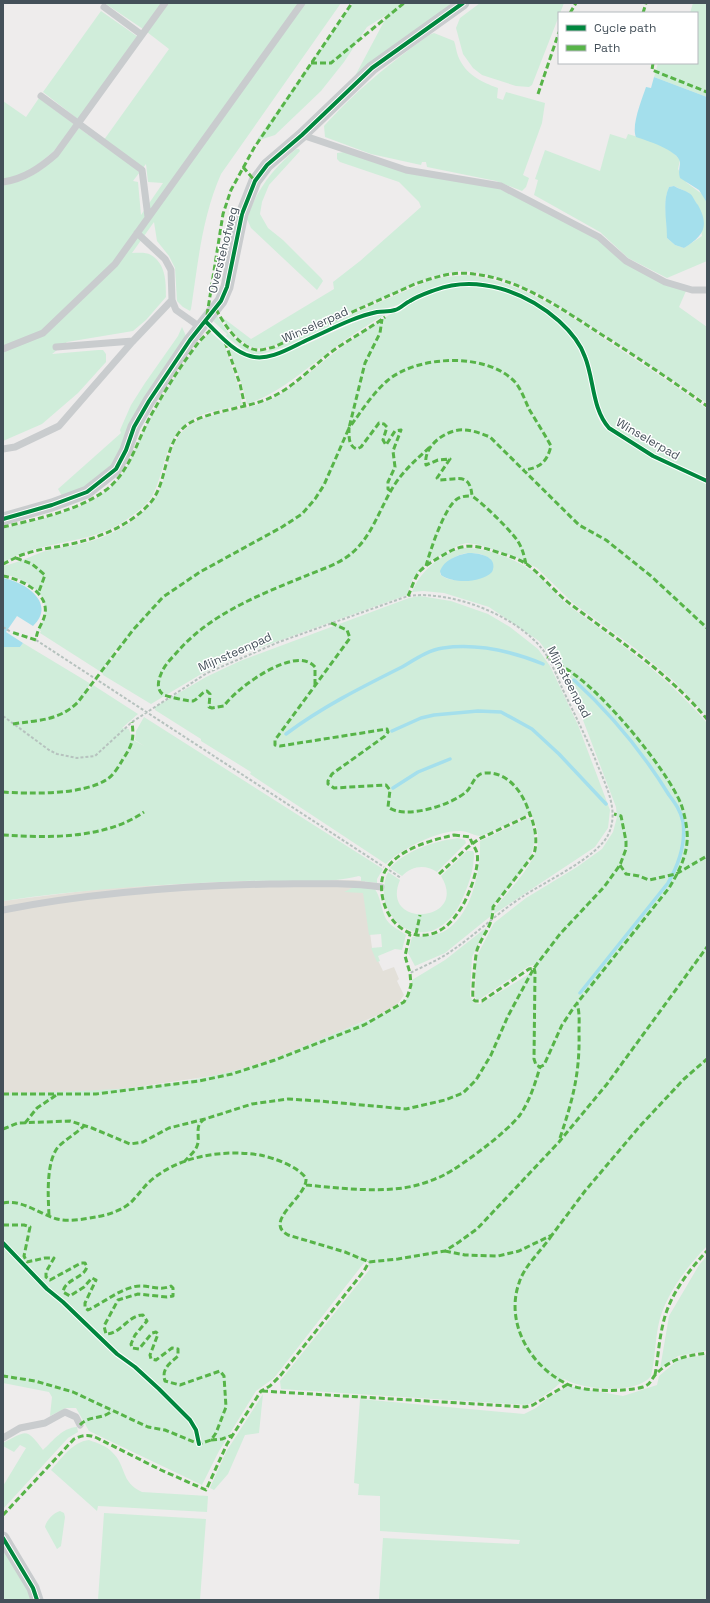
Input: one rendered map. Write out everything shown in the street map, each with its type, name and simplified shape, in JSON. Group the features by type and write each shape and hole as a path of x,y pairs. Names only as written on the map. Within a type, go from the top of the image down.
{"street":[{"name":"Overstehofweg","path":"3,519 52,505 86,492 116,469 126,450 134,427 148,401 200,327 219,305 227,287 242,214 254,181 267,165 302,135 372,68 463,3"},
{"path":"3,1538 31,1584 37,1600"}],"lane":[{"path":"3,182 27,175 42,167 56,154 165,3"},
{"path":"3,348 43,332 115,264 302,3"},
{"path":"104,7 142,35"},
{"path":"41,96 142,170 148,216"},
{"path":"302,135 406,170 501,186 599,237 626,261 665,282 692,290 707,290"},
{"path":"137,233 165,259 171,270 172,300 176,310 200,327"},
{"path":"3,449 15,447 59,426 133,341 172,300"},
{"path":"56,347 133,341"},
{"path":"3,910 88,897 175,888 308,884 381,887"},
{"path":"3,1438 20,1428 45,1423 65,1412 76,1417 80,1425"}],"path":[{"path":"3,627 11,632"},
{"path":"36,640 384,866"},
{"path":"389,870 401,878"}],"shaded area":[{"path":"245,881 365,881 364,888 372,948 383,971 394,967 399,979 397,981 404,995 397,1005 387,1011 275,1060 232,1073 96,1093 3,1093 3,901 107,888"}],"green space":[{"path":"162,3 143,29 106,4"},
{"path":"167,3 341,3 221,174 205,223 190,311 177,301 175,268 169,256 157,241 154,222 132,253 149,254 160,263 165,279 166,297 146,320 133,331 67,342 52,354 103,350 106,354 106,362 78,393 42,424 3,441 3,185 28,178 38,172 55,157 79,128 101,144 169,49 147,32","holes":["146,164 148,182 163,183 141,215 138,182 133,181"]},
{"path":"353,3 453,3 355,76 388,14 367,27 344,62 321,91 275,135 256,141"},
{"path":"480,3 564,3 560,12 558,12 558,18 532,85 529,87 516,86 482,75 473,68 463,54 456,28 460,18"},
{"path":"693,3 707,3 707,97 654,77 658,64 698,64 698,12 690,12"},
{"path":"101,11 138,37 79,120 43,92"},
{"path":"434,33 454,41 458,56 465,68 480,80 498,88 497,98 503,100 506,92 545,103 542,123 523,175 529,178 526,187 522,191 496,181 427,167 426,162 422,162 421,165 371,154 325,137 324,126 349,100 400,56"},
{"path":"39,98 75,125 53,152 27,173 3,180 3,101 26,117"},
{"path":"610,134 626,139 628,134 656,143 670,150 680,160 678,169 687,183 702,194 707,203 707,261 667,278 628,258 600,232 534,195 538,180 535,179 545,150 600,171","holes":["674,186 689,193 695,201 702,236 684,248 675,245 667,238 666,199 669,187"]},
{"path":"296,149 299,149 300,151 269,185 262,202 260,214 268,228 283,240 321,278 323,281 317,290 251,228 247,219 260,189 280,164"},
{"path":"344,152 500,189 597,238 624,263 686,291 679,307 707,327 707,403 613,340 539,294 507,280 475,272 459,271 430,277 273,346 258,348 251,347 246,344 232,331 222,317 251,339 334,289 333,282 360,261 421,207 419,202 399,182 340,162 337,159 337,153"},
{"path":"467,275 510,285 549,304 587,327 707,409 707,478 664,460 609,426 601,411 587,355 572,331 560,319 534,300 498,286 474,282 442,285 418,294 398,305 352,318 288,346 262,354 251,355 247,353 226,336 227,334 213,321 217,316 229,334 253,351 267,351 435,278"},
{"path":"457,286 474,286 508,294 525,301 542,310 556,321 569,333 579,348 588,371 596,413 603,426 625,442 645,453 707,483 707,716 675,682 636,649 573,603 537,568 518,558 480,545 467,543 459,545 425,564 412,580 407,595 245,653 203,673 151,704 103,675 102,672 120,652 116,649 101,672 40,633 41,631 38,630 43,619 45,609 39,593 24,581 3,574 3,566 45,551 95,540 117,531 137,517 153,501 162,483 172,450 180,434 186,428 195,422 217,414 264,403 274,398 294,385 367,329 418,299 433,292 447,288"},
{"path":"387,313 358,331 281,388 247,404 242,385 228,347 249,358 268,358 305,345 361,319"},
{"path":"182,327 186,336 112,465 86,486 62,496 58,489 121,433 120,430 131,405 178,336"},
{"path":"210,332 224,344 239,388 242,405 202,415 190,421 181,428 170,446 160,478 151,498 143,507 126,520 112,528 96,534 33,550 17,555 3,563 3,529 83,505 95,499 114,484 125,470 140,438 165,392 192,352"},
{"path":"462,548 470,548 495,553 511,559 532,571 568,605 658,674 691,705 707,723 707,1246 684,1273 665,1304 658,1327 651,1376 644,1382 634,1386 609,1389 596,1388 573,1383 564,1379 546,1394 526,1405 281,1389 280,1381 370,1269 367,1259 274,1378 256,1391 219,1451 202,1485 89,1431 76,1408 66,1408 50,1416 52,1397 49,1392 3,1383 3,1093 88,1091 173,1083 229,1072 259,1064 371,1019 399,1005 409,995 412,980 445,960 487,927 472,957 470,996 474,1003 480,1004 534,971 534,965 529,966 480,999 476,999 476,962 479,952 494,923 526,898 577,867 602,849 613,832 617,817 616,807 583,720 553,660 539,641 489,607 444,593 423,591 412,592 426,570 432,564","holes":["461,554 481,554 491,559 477,579 452,580 443,577 440,574 449,561"]},
{"path":"420,596 451,601 488,614 510,627 538,649 550,666 578,725 610,810 608,828 595,847 494,914 495,908 528,867 537,849 537,833 531,813 481,836 460,831 431,837 401,852 386,864 250,774 251,772 155,710 155,707 206,677 240,661 409,598"},
{"path":"23,643 91,684 85,691 87,693 93,685 138,714 122,728 129,729 132,739 144,746 135,740 136,731 144,717 383,869 377,879 377,883 361,881 361,877 359,876 345,879 302,882 215,882 93,890 3,901 3,647 20,647"},
{"path":"530,818 534,832 534,844 531,855 518,876 493,906 492,915 445,953 415,966 408,953 412,937 431,936 443,932 453,925 461,916 468,904 473,892 479,865 480,841"},
{"path":"458,838 465,840 466,843 437,872 432,869 419,867 410,870 402,876 390,868 404,856 421,847 440,841"},
{"path":"467,851 473,851 474,853 471,874 461,903 454,914 445,923 433,930 420,932 408,929 398,923 390,913 385,900 384,887 388,872 400,880 397,896 402,907 411,913 424,914 435,911 444,903 447,892 441,876"},
{"path":"354,887 373,887 376,890 388,922 406,935 402,950 395,949 378,956 380,961 377,962 371,948 382,947 381,934 369,935 363,893 344,892"},
{"path":"707,1256 706,1351 678,1356 660,1369 669,1316 699,1265"},
{"path":"706,1355 707,1600 379,1599 383,1538 518,1544 520,1540 380,1531 380,1496 358,1495 359,1484 354,1483 360,1399 524,1414 536,1408 548,1398 568,1386 623,1396 657,1385 659,1376 679,1359"},
{"path":"263,1394 259,1433 245,1435 228,1474 214,1490 210,1488 226,1452"},
{"path":"77,1427 78,1432 68,1438 3,1509 3,1486 26,1448 20,1445 14,1452 3,1446 3,1443 26,1433 33,1438 43,1450 63,1432"},
{"path":"89,1440 105,1446 117,1457 127,1479 135,1488 142,1492 208,1496 207,1512 98,1506 97,1511 51,1470 72,1447 83,1441"},
{"path":"60,1511 64,1513 65,1517 61,1546 57,1549 45,1527 50,1518"},
{"path":"104,1513 206,1519 200,1600 98,1600"},
{"path":"3,1548 25,1582 32,1600 3,1600"}],"water":[{"path":"654,77 707,97 707,203 699,190 680,178 680,162 674,154 661,146 636,137 635,126 640,105 646,87 651,88"},
{"path":"674,186 692,195 704,219 703,230 700,235 691,244 684,248 675,245 667,238 665,212 666,199 669,187"},
{"path":"468,553 487,556 493,562 492,572 487,576 467,581 453,580 441,575 440,571 442,567 448,561"},
{"path":"3,578 12,580 28,589 40,602 42,609 40,617 33,626 17,616 6,632 23,643 20,647 3,647"}],"waterway":[{"path":"286,734 342,698 437,649 482,647 519,655 543,664"},
{"path":"574,680 614,720 648,763 678,807 684,830 681,854 668,883 580,993"},
{"path":"392,731 421,718 434,715 478,711 501,712 532,729 559,754 606,804"},
{"path":"393,788 418,772 450,759"}],"marked path":[{"path":"207,315 223,214 231,190 254,148 352,3"},
{"path":"311,63 331,63 404,3"},
{"path":"571,12 576,3"},
{"path":"643,12 646,3"},
{"path":"538,94 558,35"},
{"path":"653,64 652,70 707,92"},
{"path":"243,167 255,181"},
{"path":"216,309 228,328 239,340 251,349 260,350 274,347 415,284 430,279 459,273 491,277 538,295 638,358 707,406"},
{"path":"3,564 30,552 89,539 123,525 143,510 157,493 174,440 180,431 188,424 197,419 218,412 272,397 289,387 334,350 385,317"},
{"path":"13,724 48,719 71,708 78,702 133,630 163,597 200,572 282,527 302,514 315,499 324,485 349,428 365,363 380,333 382,319"},
{"path":"3,527 70,509 95,497 115,482 128,463 148,420 169,384 198,343 212,328"},
{"path":"225,342 240,384 245,407"},
{"path":"391,491 388,489 388,482 395,467 393,451 401,430 395,431 386,445 383,440 387,427 384,424 379,423 361,447 357,449 352,446 349,437 349,428 372,397 387,381 400,372 433,362 452,360 487,366 503,372 515,382 551,446 545,460 539,466 524,470"},
{"path":"526,564 523,551 517,540 496,517 472,496 471,489 466,481 462,479 440,480 437,478 450,459 438,460 426,465 428,452 435,442 441,437 453,431 459,430 467,430 490,437 579,525 606,540 651,576 707,628"},
{"path":"315,685 315,667 306,661 294,661 281,664 253,680 241,689 224,706 212,708 209,707 210,694 207,691 195,700 191,701 164,695 161,693 158,685 162,671 166,664 192,637 206,626 236,607 335,564 352,553 371,529 395,484 411,464 430,447"},
{"path":"426,566 438,530 447,511 457,499 472,496"},
{"path":"408,596 420,571 432,562 455,549 474,546 513,557 528,565 567,601 626,645 660,673 692,702 707,719"},
{"path":"16,558 32,564 45,575 38,594"},
{"path":"3,576 17,580 32,588 43,599 45,606 45,614 36,640 11,632"},
{"path":"331,623 347,630 350,638 275,740 275,745 280,746 387,729 388,732 385,736 332,774 328,784 334,788 386,785 390,790 388,807 396,811 416,811 450,802 466,792 475,779 482,773 495,774 511,782 520,792 531,816 536,835 534,854 493,907 490,925 477,950 473,999 475,1001 482,1001 529,969 534,968"},
{"path":"306,1185 367,1190 414,1186 444,1175 473,1156 495,1139 514,1122 527,1104 540,1067 544,1065 562,1025 574,1007 669,888 680,868 687,846 687,831 681,804 663,772 619,716 603,700 575,675 547,657"},
{"path":"3,792 41,793 70,791 96,785 106,780 116,771 131,745 133,737 132,722"},
{"path":"3,835 76,835 112,827 129,821 144,812"},
{"path":"3,1129 18,1123 70,1121 92,1128 130,1144 143,1142 169,1128 205,1119 252,1104 288,1099 406,1109 445,1100 463,1093 476,1080 491,1055 508,1016 534,968 560,934 604,887 620,865 626,849 626,841 621,816 614,814"},
{"path":"439,874 468,847 479,839 530,815"},
{"path":"454,835 470,837 476,849 478,859 471,887 463,905 450,923 434,933 424,935 414,934 404,930 396,924 385,905 382,894 382,881 385,871 393,861 417,846 454,835"},
{"path":"620,865 626,874 639,876 649,880 676,874 707,856"},
{"path":"416,934 420,915"},
{"path":"3,1094 96,1094 199,1081 232,1074 275,1060 364,1025 404,1002 411,985 410,973 405,956 410,934"},
{"path":"3,1203 10,1202 24,1205 50,1217 61,1220 87,1219 112,1213 127,1206 148,1183 173,1166 186,1161 216,1154 246,1153 278,1160 291,1166 306,1178 305,1185 288,1208 280,1223 281,1229 288,1235 345,1252 369,1262 445,1251 477,1229 559,1142 607,1084 707,947"},
{"path":"534,968 534,1059 536,1065 540,1067"},
{"path":"560,1138 569,1111 577,1073 579,1047 579,1011 577,1004"},
{"path":"445,1251 465,1255 498,1256 519,1251 552,1235 585,1191 640,1126 684,1079 707,1059"},
{"path":"25,1123 37,1108 58,1094"},
{"path":"184,1162 196,1148 198,1143 199,1124 205,1119"},
{"path":"49,1215 49,1180 51,1161 54,1153 61,1144 85,1125"},
{"path":"3,1225 24,1225 30,1227 24,1256 27,1262 45,1258 54,1258 46,1272 46,1277 50,1280 81,1263 85,1263 87,1267 85,1271 67,1284 63,1292 70,1296 84,1287 92,1278 96,1280 85,1303 85,1308 88,1310 121,1291 133,1287 143,1286 166,1288 171,1286 173,1288 173,1296 167,1297 138,1294 118,1300 104,1326 106,1334 116,1331 133,1318 143,1315 147,1321 135,1335 131,1344 132,1348 139,1349 152,1333 156,1332 158,1334 150,1355 151,1359 156,1360 172,1348 178,1349 178,1356 167,1367 164,1377 165,1381 180,1385 220,1371 224,1376 226,1407 216,1433 211,1440 199,1444 165,1430 148,1427 73,1392 35,1381 3,1376"},
{"path":"552,1235 529,1264 521,1277 516,1298 515,1313 518,1328 532,1355 554,1376 567,1384 583,1389 635,1389 647,1385 661,1369 673,1361 707,1353"},
{"path":"655,1375 662,1330 670,1304 680,1284 707,1251"},
{"path":"3,1515 74,1439 86,1436 97,1438 161,1470 206,1490 227,1444 261,1391 270,1386 280,1376 364,1271 369,1262"},
{"path":"262,1391 525,1407 533,1405 568,1384"},
{"path":"80,1425 87,1420 104,1416 112,1411"},
{"path":"211,1440 222,1439 233,1435"}],"cycle path":[{"path":"3,519 52,505 87,492 116,469 126,450 134,427 149,401 190,340 221,301 227,287 242,214 255,181 267,165 302,135 372,68 463,3"},
{"name":"Winselerpad","path":"205,321 231,346 243,354 264,357 286,350 350,320 368,314 397,309 416,298 435,290 451,286 468,284 484,285 517,294 546,311 559,321 574,337 583,352 588,366 599,412 609,428 653,456 707,481"},
{"path":"3,1243 47,1289 63,1302 117,1354 135,1367 190,1420 196,1430 199,1444"},
{"path":"3,1538 33,1588 37,1600"}]}
